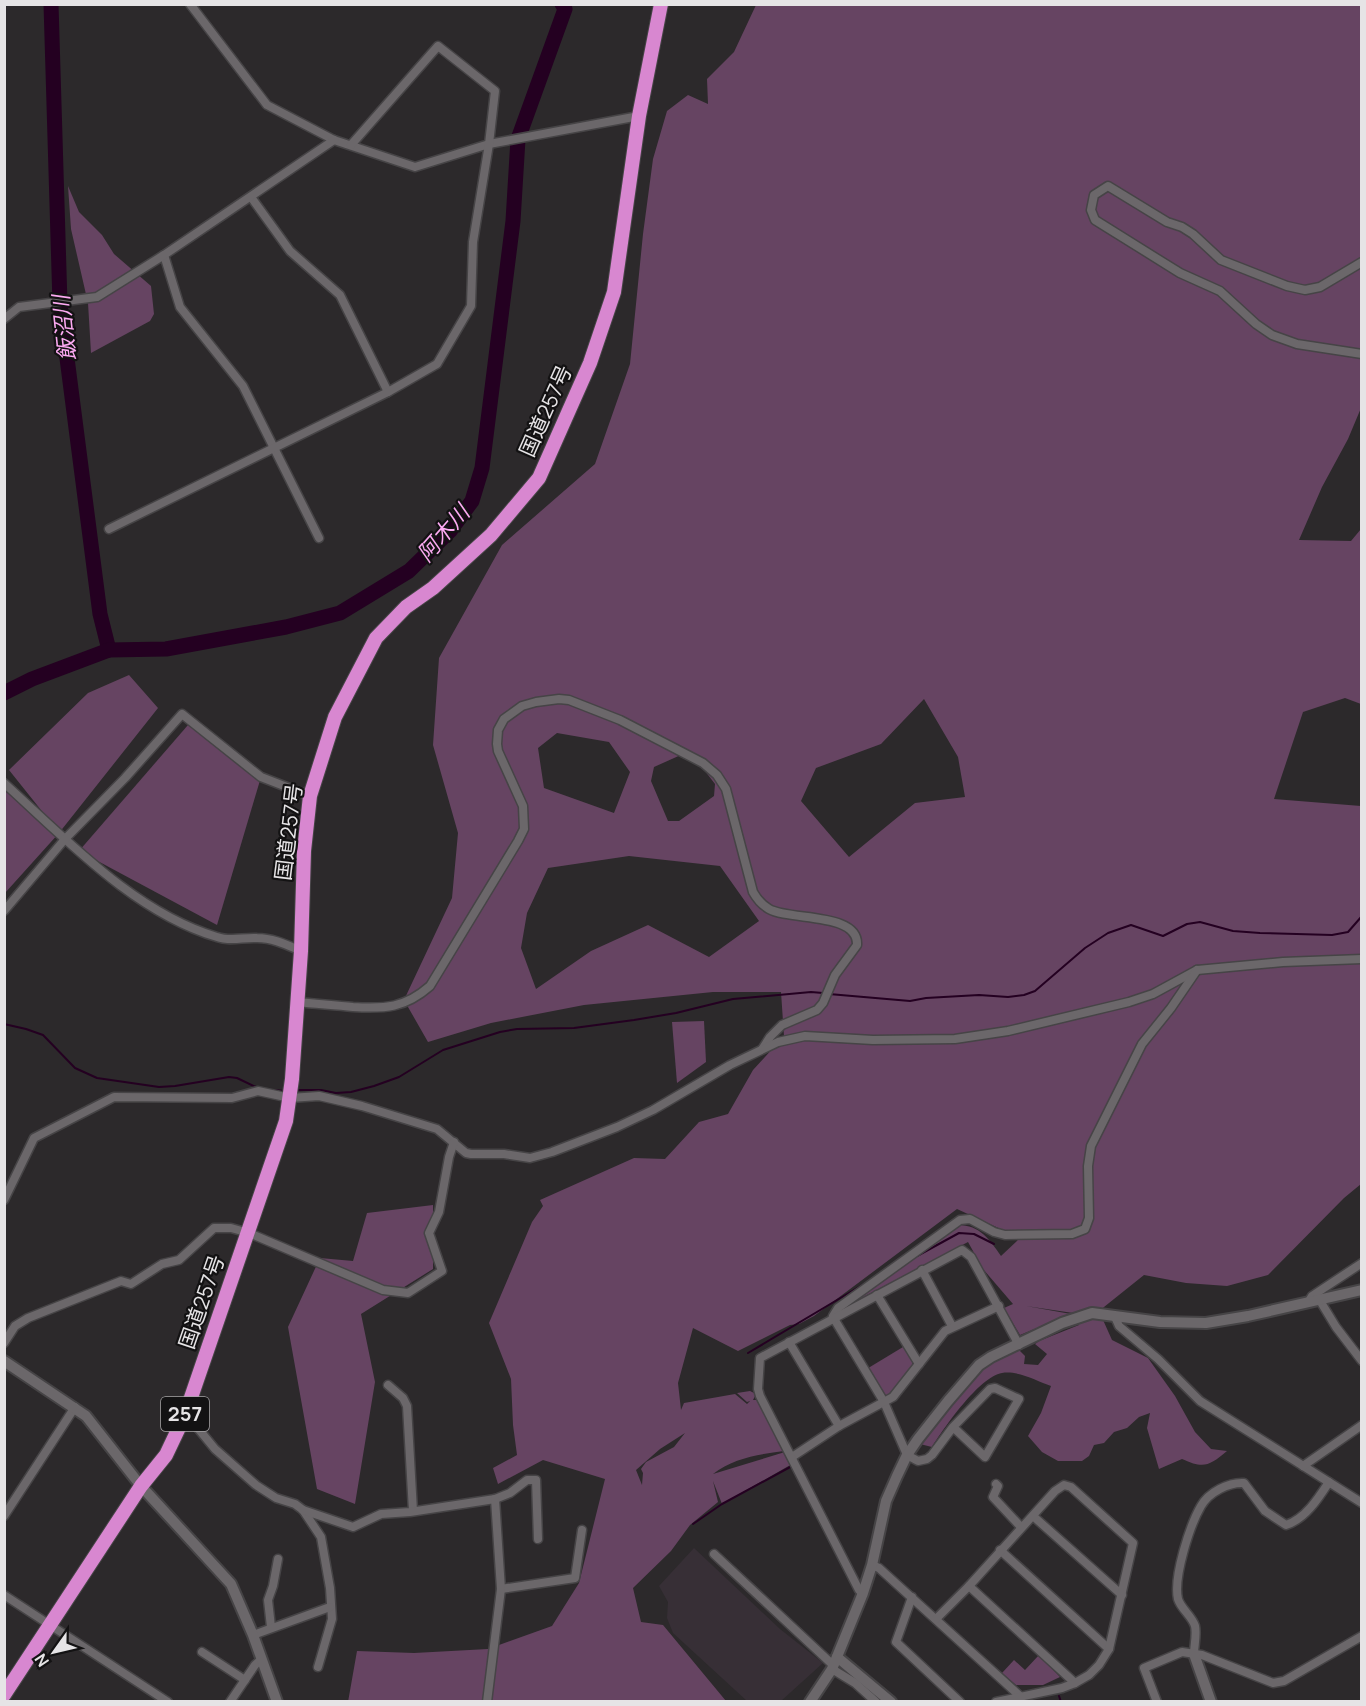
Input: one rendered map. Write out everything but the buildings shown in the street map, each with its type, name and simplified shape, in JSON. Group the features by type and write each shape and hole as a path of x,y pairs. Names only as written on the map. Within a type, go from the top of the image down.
{"highway":[{"name":"国道257号","path":"4,1695 141,1486 166,1455 185,1415 286,1121 292,1079 301,951 304,851 310,796 335,717 376,638 406,607 433,588 491,535 539,478 590,363 614,292 639,116 659,5"}],"street":[{"path":"190,4 267,105 334,140 415,167 489,144 639,116"},
{"path":"109,528 388,392 437,364 471,306 473,242 495,90 438,46 351,144"},
{"path":"4,319 19,308 97,297 164,255 334,140"},
{"path":"1362,262 1320,287 1305,290 1287,286 1221,260 1193,234 1167,222 1108,186 1094,195 1091,210 1095,220 1180,273 1220,291 1256,324 1272,335 1297,344 1362,354"},
{"path":"251,197 290,251 340,295 388,392"},
{"path":"164,255 180,307 243,386 319,538"},
{"path":"297,1002 382,1009 398,1005 430,986 519,841 524,829 523,806 497,744 501,724 509,714 522,706 559,699 578,703 620,720 703,763 717,775 726,789 753,892 758,900 771,910 846,925 856,936 858,945 835,975 825,999 817,1010 782,1025 763,1048"},
{"path":"4,911 65,839 125,778 182,714 261,777 310,796"},
{"path":"4,783 65,839 148,906 179,923 218,938 234,941 257,938 276,941 301,951"},
{"path":"4,1200 34,1138 114,1096 232,1098 258,1091 290,1098 319,1096 362,1106 437,1129 471,1154 530,1158 617,1127 653,1110 729,1065 778,1042 805,1036 954,1039 1008,1031 1154,994 1197,970 1362,958"},
{"path":"953,1426 985,1457 1019,1399 994,1388 990,1389 953,1426 938,1448 927,1459 918,1461 907,1455 884,1402 833,1317 833,1313 960,1220 970,1220 993,1232 1005,1235 1071,1234 1085,1229 1089,1218 1088,1166 1091,1146 1142,1044 1171,1008 1197,970"},
{"path":"4,1343 15,1326 28,1318 121,1281 131,1284 162,1264 179,1260 214,1228 231,1228 249,1233 383,1290 408,1293 442,1271 429,1233 439,1212 454,1142"},
{"path":"863,1593 859,1590 840,1555 758,1389 760,1358 959,1251 965,1251 971,1257 1018,1345"},
{"path":"1362,1263 1312,1296 1362,1361"},
{"path":"922,1270 952,1326"},
{"path":"814,1700 834,1664 863,1593 872,1565 886,1501 907,1455 948,1401 980,1365 991,1357 1062,1323 1092,1313 1183,1323 1206,1323 1248,1316 1362,1290"},
{"path":"878,1295 919,1364"},
{"path":"792,1457 839,1426 893,1397 945,1331 999,1306"},
{"path":"1115,1317 1119,1326 1158,1359 1200,1401 1362,1503"},
{"path":"789,1342 839,1426"},
{"path":"4,1361 75,1407 91,1422 141,1486 231,1584 253,1635 277,1701"},
{"path":"388,1384 407,1406 413,1511"},
{"path":"4,1516 75,1407"},
{"path":"185,1415 215,1449 256,1485 276,1498 295,1504 303,1510 353,1527 381,1514 495,1499 510,1493 527,1480 536,1480 538,1539"},
{"path":"1303,1466 1362,1425"},
{"path":"1211,1701 1194,1654 1195,1626 1178,1598 1181,1559 1202,1504 1215,1492 1234,1482 1244,1483 1265,1511 1286,1525 1296,1522 1318,1499 1329,1482"},
{"path":"996,1484 998,1486 993,1497 1021,1527"},
{"path":"936,1619 1055,1491 1064,1485 1071,1487 1133,1544 1109,1649 1099,1665 1076,1683 996,1701"},
{"path":"487,1701 501,1588 495,1499"},
{"path":"303,1510 321,1537 330,1588 332,1618 318,1667"},
{"path":"1033,1516 1122,1595"},
{"path":"501,1588 575,1578 582,1530"},
{"path":"1000,1550 1109,1649"},
{"path":"714,1554 876,1701"},
{"path":"272,1627 267,1600 273,1586 278,1559"},
{"path":"872,1565 879,1568 912,1597 1021,1697"},
{"path":"969,1586 1076,1683"},
{"path":"4,1595 168,1701"},
{"path":"912,1597 896,1642 960,1701"},
{"path":"253,1635 330,1607"},
{"path":"1157,1701 1144,1668 1182,1652 1202,1655 1273,1683 1284,1681 1362,1636"},
{"path":"202,1652 245,1680"},
{"path":"230,1701 262,1659"},
{"path":"834,1664 891,1701"}],"shaded area":[{"path":"756,5 1361,5 1361,408 1299,540 1351,541 1361,529 1361,704 1345,698 1303,712 1274,799 1361,806 1361,1184 1344,1198 1268,1275 1227,1286 1186,1283 1144,1275 1099,1311 1112,1340 1148,1358 1175,1396 1195,1432 1211,1449 1227,1451 1211,1463 1201,1465 1182,1459 1159,1469 1147,1428 1150,1413 1139,1417 1127,1428 1114,1432 1104,1443 1094,1445 1089,1456 1082,1461 1058,1461 1042,1452 1028,1436 1041,1413 1051,1386 1027,1376 1008,1372 993,1377 973,1393 953,1416 932,1447 920,1444 978,1370 1017,1348 1025,1356 1024,1364 1038,1365 1047,1354 1035,1344 1079,1325 1073,1313 1026,1306 1071,1314 1020,1335 1004,1308 1013,1304 983,1269 968,1242 850,1304 958,1225 984,1234 1001,1256 1020,1238 957,1209 814,1316 799,1324 790,1325 738,1351 693,1328 678,1383 681,1410 684,1403 735,1394 747,1404 750,1401 747,1402 737,1393 750,1391 756,1394 753,1400 757,1400 784,1451 738,1460 713,1474 785,1452 792,1464 722,1504 713,1481 718,1502 690,1525 671,1551 633,1588 641,1622 663,1625 726,1701 348,1702 357,1651 414,1653 488,1649 552,1626 579,1583 605,1479 543,1460 498,1484 493,1468 517,1455 511,1379 489,1323 532,1222 543,1206 540,1200 634,1158 665,1159 699,1122 728,1114 753,1070 784,1036 781,992 713,992 584,1005 491,1023 428,1042 404,1000 452,898 458,833 433,745 439,658 502,545 595,464 630,364 653,159 667,111 688,95 708,104 707,79 734,52","holes":["924,699 958,757 965,797 915,803 849,857 801,801 816,768 881,744","557,733 609,742 630,772 614,813 544,788 538,748","683,754 695,758 715,784 714,796 679,821 668,821 651,781 654,767","629,856 720,866 759,921 709,957 648,925 591,951 536,989 521,948 527,913 548,868","685,1433 674,1447 646,1462 641,1469 642,1485 636,1470 660,1449"]},
{"path":"68,186 79,212 102,235 114,254 151,286 154,314 150,321 91,353 88,303 71,229"},
{"path":"129,675 158,708 59,833 5,893 5,791 57,830 9,770 88,693"},
{"path":"188,725 261,777 217,925 79,851"},
{"path":"704,1021 706,1062 677,1083 672,1022"},
{"path":"433,1205 433,1269 361,1314 375,1382 355,1504 317,1489 288,1327 320,1258 353,1261 367,1213"},
{"path":"903,1347 912,1360 912,1366 888,1397 881,1395 865,1370"},
{"path":"694,1548 780,1629 823,1663 781,1701 747,1701 673,1633 667,1618 668,1602 659,1586"},
{"path":"1039,1655 1060,1677 1043,1685 1016,1685 1002,1673 1014,1660 1025,1670"}],"waterway":[{"name":"飯沼川","path":"51,4 60,304 100,614 109,650"},
{"name":"阿木川","path":"4,693 32,679 109,650 166,649 286,627 340,613 409,571 450,531 472,501 482,468 513,221 518,139 565,9 562,4"},
{"path":"829,994 910,1001 979,995 1008,997 1024,995 1035,991 1085,948 1108,933 1131,925 1163,936 1187,924 1200,922 1233,931 1332,935 1348,932 1362,916"},
{"path":"297,1090 321,1090 336,1093 374,1086 399,1077 443,1050 500,1032 517,1029 574,1028 676,1013 733,999 823,993"},
{"path":"4,1024 43,1035 75,1068 97,1078 159,1087 229,1077 237,1078 258,1088"},
{"path":"273,1090 285,1091"},
{"path":"917,1256 959,1233 974,1234 994,1244"},
{"path":"748,1353 864,1284"},
{"path":"693,1524 722,1504 792,1466"},
{"path":"1059,1696 1061,1702"}]}
